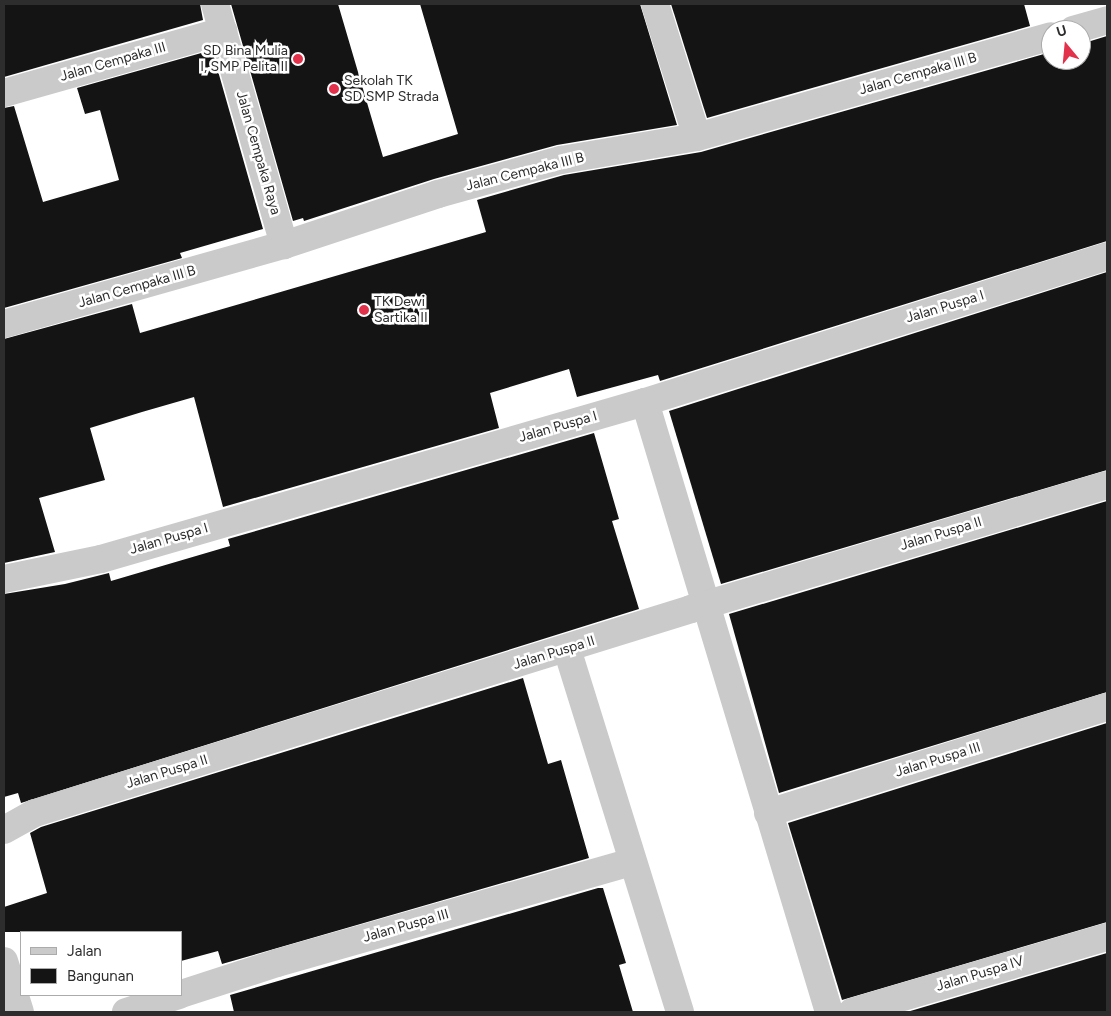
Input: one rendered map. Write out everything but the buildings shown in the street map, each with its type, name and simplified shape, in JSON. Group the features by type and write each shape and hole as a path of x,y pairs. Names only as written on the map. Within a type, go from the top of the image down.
{"street":[{"name":"Jalan Cempaka Raya","path":"215,4 284,245"},
{"path":"655,4 696,137"},
{"path":"1091,25 1107,20"},
{"name":"Jalan Cempaka III","path":"4,92 223,31"},
{"name":"Jalan Cempaka III B","path":"4,324 284,245 438,194 561,160 696,137 1041,39"},
{"name":"Jalan Puspa I","path":"4,579 101,559 645,402 1107,256"},
{"path":"645,402 829,1012"},
{"name":"Jalan Puspa II","path":"4,830 35,813 706,605 1107,485"},
{"path":"567,649 680,1012"},
{"name":"Jalan Puspa III","path":"768,813 1107,706"},
{"name":"Jalan Puspa III","path":"182,993 277,963 632,862"},
{"name":"Jalan Puspa IV","path":"852,1012 1107,937"},
{"path":"4,961 20,1012"},
{"name":"Jalan Puspa III","path":"126,1012 174,996"}],"place":[{"name":"SD Bina Mulia I, SMP Pelita II","path":"298,59"},
{"name":"Sekolah TK SD SMP Strada","path":"334,89"},
{"name":"TK Dewi Sartika II","path":"364,310"}]}
